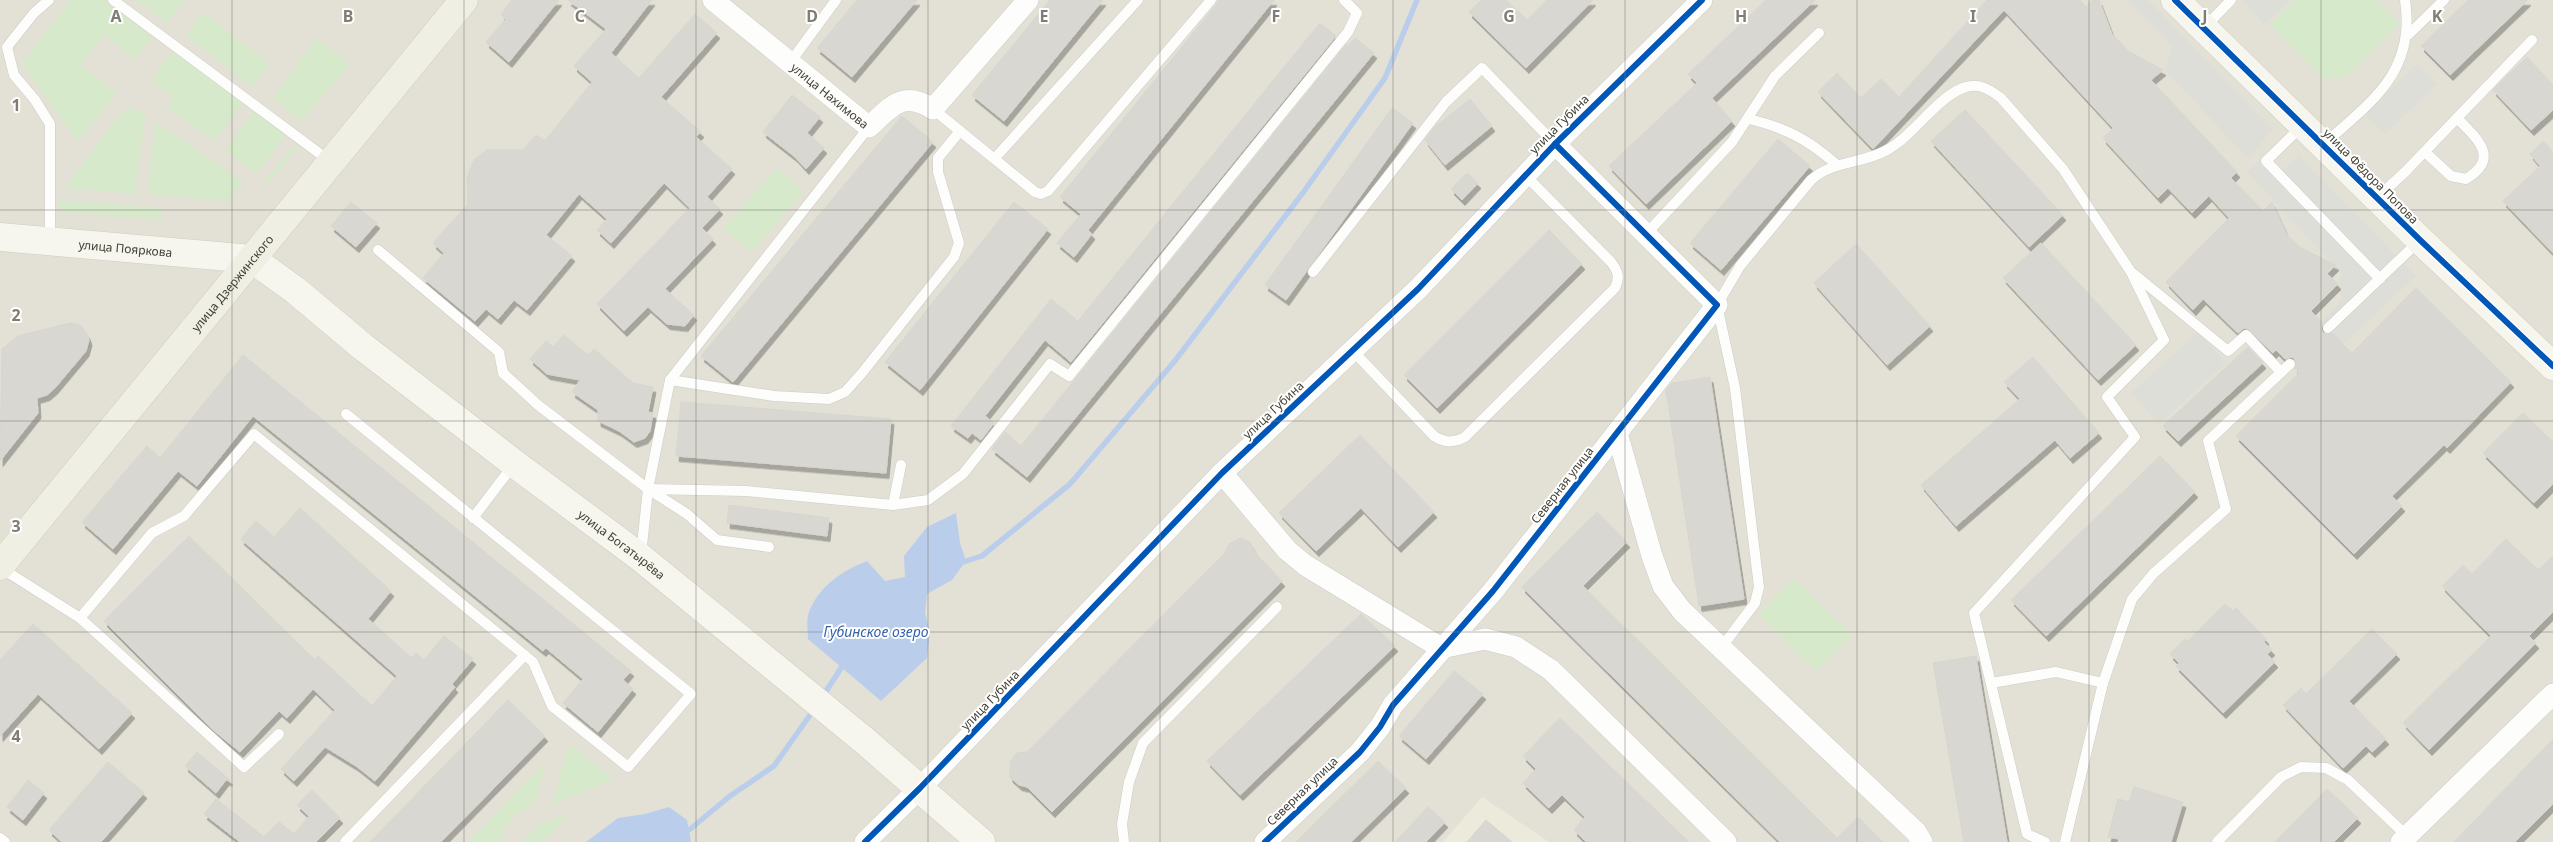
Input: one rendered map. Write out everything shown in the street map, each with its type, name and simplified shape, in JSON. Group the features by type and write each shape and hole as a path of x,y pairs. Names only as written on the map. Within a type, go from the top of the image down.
{"main road":[{"name":"улица Дзержинского","path":"0,567 464,0"},
{"name":"улица Фёдора Попова","path":"2176,0 2420,240 2553,365"},
{"name":"улица Пояркова","path":"0,237 252,259"},
{"name":"улица Богатырёва","path":"252,259 295,290 363,347 515,464 640,557 865,741 981,842"}],"street":[{"name":"улица Нахимова","path":"713,0 789,64 869,127 896,102 917,100 933,109"},
{"path":"933,109 1028,0"},
{"name":"улица Губина","path":"865,842 920,788 1222,473 1418,289 1554,144 1702,0"},
{"path":"1554,144 1717,305"},
{"name":"Северная улица","path":"1265,842 1360,752 1380,727 1393,705 1441,648 1493,591 1717,305"},
{"path":"1616,433 1652,556 1663,586 1682,611 1916,832 1922,842"},
{"path":"1222,473 1287,550 1305,565 1441,648 1485,639 1516,647 1552,670 1726,842"},
{"path":"2404,839 2552,696"}],"lane":[{"path":"49,0 34,13 7,47 14,75 35,100 50,124 50,241"},
{"path":"113,0 331,162"},
{"path":"789,64 836,0"},
{"path":"995,158 1138,0"},
{"path":"933,109 1035,192 1041,194 1048,192 1211,0"},
{"path":"648,489 746,491 893,505 928,500 963,474 1050,364 1069,376 1348,32 1357,13 1344,0"},
{"path":"2204,28 2230,0"},
{"path":"2323,144 2388,82 2400,60 2408,35 2405,0"},
{"path":"2408,35 2444,0"},
{"path":"1646,234 1732,142 1776,76 1819,33"},
{"path":"2377,198 2532,40"},
{"path":"1313,272 1446,102 1482,68 1554,144"},
{"path":"1721,648 1755,604 1758,587 1735,388 1717,305 1740,266 1811,180 1822,170 1836,164 1869,158 1885,151 1903,140 1950,96 1963,88 1976,85 1989,89 2001,98 2063,169 2131,272 2164,340 2107,397 2135,437 1974,613 2028,834 2045,842"},
{"path":"1749,118 1779,126 1793,133 1821,151 1836,164"},
{"path":"2424,152 2451,176 2466,179 2473,175 2482,164 2485,155 2479,142 2457,118"},
{"path":"2303,125 2266,160 2380,279"},
{"path":"640,557 648,489 670,380 869,127"},
{"path":"670,380 783,396 829,399 845,392 954,257 959,243 938,172 938,158 960,131"},
{"path":"1352,350 1434,436 1444,442 1456,442 1465,437 1615,288 1619,281 1618,271 1611,262 1525,175"},
{"path":"2328,328 2420,240"},
{"path":"378,250 499,352 503,373 538,405 648,489 687,514 717,540 769,547"},
{"path":"2131,272 2228,351 2246,335 2281,372"},
{"path":"2065,842 2103,683 2132,599 2141,585 2226,509 2208,441 2290,364"},
{"path":"80,618 152,533 184,516 254,434 533,662 552,706 628,767 691,694 346,414"},
{"path":"473,518 515,464"},
{"path":"893,505 901,464"},
{"path":"0,567 80,618 244,767 279,734"},
{"path":"1124,842 1122,824 1129,782 1143,743 1277,607"},
{"path":"345,842 525,655"},
{"path":"1991,683 2056,672 2103,683"},
{"path":"2217,842 2282,777 2302,767 2326,768 2348,780 2404,839"},
{"path":"0,838 5,842"}],"shaded area":[{"path":"0,0 2553,0 2553,842 0,842"},
{"path":"2128,0 2148,0 2272,129 2249,159 2165,70 2173,46"},
{"path":"2242,0 2291,0 2264,24"},
{"path":"2417,64 2437,84 2385,134 2365,114"},
{"path":"2265,155 2281,171 2299,156 2416,276 2341,347 2319,325 2343,298 2335,287 2342,274 2247,172"},
{"path":"2198,332 2226,363 2159,424 2131,393"},
{"path":"1482,797 1549,842 1443,842"}],"green space":[{"path":"71,0 105,0 152,37 135,59 104,35 81,65 116,93 78,142 22,63"},
{"path":"136,0 185,0 167,22"},
{"path":"2295,0 2375,0 2399,24 2347,76 2324,79 2270,25"},
{"path":"203,12 270,64 252,87 186,35"},
{"path":"316,38 350,64 301,121 273,99"},
{"path":"174,49 244,100 215,141 167,107 174,98 151,81"},
{"path":"132,108 145,116 135,194 65,188 118,116"},
{"path":"255,110 287,134 256,174 225,150"},
{"path":"156,122 243,182 227,201 147,194"},
{"path":"295,144 298,147 269,183 265,180"},
{"path":"777,168 804,192 751,252 723,228"},
{"path":"57,200 162,208 161,220 62,212"},
{"path":"1794,578 1852,635 1817,671 1759,614"},
{"path":"569,744 613,779 552,805"},
{"path":"546,762 536,800 525,812 521,809 501,831 504,834 496,842 468,842"},
{"path":"570,814 543,842 522,842 538,825"}],"water":[{"name":"Губинское озеро","path":"956,513 960,543 966,561 952,580 927,594 925,613 930,632 927,658 881,701 808,639 807,622 809,612 819,594 833,580 849,569 867,561 885,581 905,577 904,556 927,527"},
{"path":"669,807 687,820 691,842 586,842 618,818 645,814"}],"building":[{"path":"512,0 559,0 509,62 486,42 506,19 501,15"},
{"path":"568,0 652,0 611,53 639,78 695,14 717,33 661,97 701,132 696,137 732,169 707,197 720,209 702,228 713,239 665,289 694,315 685,326 667,324 648,307 624,331 597,304 690,208 664,183 611,243 597,230 607,219 579,194 546,235 572,256 527,310 514,300 498,319 486,309 475,321 423,278 444,253 433,243 468,204 467,177 474,160 487,150 523,150 536,135 545,141 592,82 574,66 606,29"},
{"path":"857,0 917,0 852,77 817,48"},
{"path":"1050,0 1103,0 1004,121 972,95"},
{"path":"1220,0 1274,0 1088,230 1092,234 1074,257 1057,243 1081,214 1060,197"},
{"path":"1481,0 1506,0 1527,20 1547,0 1593,0 1526,68 1469,12"},
{"path":"1766,0 1815,0 1712,98 1732,121 1646,204 1609,166 1697,83 1688,74"},
{"path":"1987,0 2080,0 2086,7 2093,0 2099,0 2112,34 2128,51 2163,70 2151,80 2237,172 2231,178 2263,211 2272,202 2287,235 2301,248 2336,265 2327,274 2338,284 2311,311 2323,323 2321,329 2323,333 2332,333 2352,353 2416,288 2511,382 2447,448 2444,445 2392,496 2402,506 2354,554 2236,436 2299,373 2295,369 2295,360 2292,357 2285,359 2276,350 2273,353 2248,329 2244,328 2238,333 2203,299 2193,310 2166,282 2229,218 2209,196 2192,213 2168,188 2158,198 2103,138 2113,128 2004,10 1873,149 1818,92 1837,73 1861,98 1881,79 1899,97"},
{"path":"2468,0 2528,0 2450,75 2421,46"},
{"path":"1320,23 1336,36 1071,362 1045,340 985,416 994,423 981,440 972,433 968,438 951,426 1051,299 1078,321"},
{"path":"1355,38 1374,53 1027,477 992,449 1005,432 1021,446 1346,45 1348,46"},
{"path":"2527,57 2553,85 2553,110 2531,130 2493,90"},
{"path":"792,95 820,117 807,133 824,148 806,169 795,157 763,132"},
{"path":"1470,99 1492,126 1445,165 1425,140 1436,126"},
{"path":"1392,108 1413,123 1286,300 1265,285"},
{"path":"1965,110 2063,215 2029,247 1931,141"},
{"path":"902,116 933,142 733,382 701,356"},
{"path":"1778,139 1810,166 1721,270 1690,243"},
{"path":"2543,141 2553,152 2553,253 2503,201 2540,166 2530,154"},
{"path":"1467,173 1478,183 1462,200 1451,189"},
{"path":"351,202 377,223 356,247 331,226"},
{"path":"1014,202 1048,229 920,390 885,362"},
{"path":"1549,230 1582,264 1437,408 1404,375"},
{"path":"2041,243 2136,345 2098,380 2003,278"},
{"path":"1856,244 1930,326 1887,365 1814,283"},
{"path":"70,323 80,325 87,334 89,340 86,351 55,388 47,395 37,398 38,413 0,461 2,349 18,336"},
{"path":"564,335 588,355 594,349 633,383 653,387 648,412 653,413 650,431 645,438 634,442 619,431 598,421 598,410 572,392 580,380 547,374 530,359 546,341 553,347"},
{"path":"2248,347 2263,363 2178,441 2163,426"},
{"path":"243,355 631,671 623,680 633,689 598,732 563,703 583,679 546,648 543,651 253,416 197,486 178,471 113,549 82,522 147,446 160,458"},
{"path":"2033,357 2099,433 2070,458 2055,440 1956,526 1921,485 2020,399 2004,382"},
{"path":"1710,377 1744,599 1699,606 1666,390 1672,383"},
{"path":"681,402 891,419 886,473 676,456"},
{"path":"2523,413 2553,442 2553,484 2534,503 2483,453"},
{"path":"1360,435 1434,512 1398,547 1361,508 1316,551 1279,513"},
{"path":"2160,456 2195,492 2046,636 2011,600"},
{"path":"729,505 829,518 827,536 727,523"},
{"path":"300,508 391,591 368,619 412,658 416,653 424,660 444,636 473,659 452,684 455,687 375,781 356,766 325,747 294,781 281,769 335,710 313,689 287,718 279,711 240,752 212,729 104,621 189,536 315,660 318,656 372,706 397,676 241,539 256,521 274,537"},
{"path":"1597,512 1627,542 1583,586 1837,838 1858,817 1883,842 1780,842 1522,587"},
{"path":"1240,538 1250,542 1256,554 1282,581 1052,812 1027,787 1019,785 1010,777 1010,762 1017,753 1027,752 1224,554 1229,544"},
{"path":"2506,539 2538,570 2553,556 2553,612 2529,636 2536,643 2429,750 2403,723 2491,636 2442,586 2463,565 2472,574"},
{"path":"2225,604 2233,611 2236,608 2266,639 2264,642 2272,650 2267,654 2275,662 2223,713 2176,666 2179,663 2170,654 2185,639 2187,642"},
{"path":"1361,614 1395,646 1240,795 1207,761"},
{"path":"33,624 132,713 99,749 38,694 0,736 0,660"},
{"path":"2372,629 2397,654 2349,701 2386,739 2372,752 2366,746 2343,768 2283,705 2301,688 2306,694"},
{"path":"1976,656 2007,842 1964,842 1933,663"},
{"path":"1454,671 1483,694 1426,759 1399,736"},
{"path":"508,700 545,736 441,842 370,842"},
{"path":"1560,718 1689,842 1586,842 1574,830 1585,817 1562,795 1549,808 1523,783 1536,769 1523,756"},
{"path":"2553,739 2553,804 2515,842 2454,842"},
{"path":"197,752 230,780 226,780 216,793 185,766"},
{"path":"1378,761 1406,788 1351,842 1296,842"},
{"path":"108,762 144,793 101,842 62,842 49,830"},
{"path":"28,780 44,793 23,820 7,807"},
{"path":"2134,787 2183,802 2171,842 2118,842 2119,839 2108,837 2118,799 2129,802"},
{"path":"2327,789 2358,818 2334,842 2275,842"},
{"path":"312,790 340,818 316,842 240,842 204,814 216,799 264,837 279,822 294,834 309,816 297,805"},
{"path":"1428,807 1445,822 1426,842 1395,842"},
{"path":"1486,820 1512,842 1467,842"}],"waterway":[{"path":"960,563 982,556 1070,484 1174,362 1302,194 1385,78 1417,0"},
{"path":"823,696 845,662"},
{"path":"689,830 730,796 774,766 815,708"}],"cycle path":[{"path":"865,842 920,788 1222,473 1418,289 1555,144 1702,0"},
{"path":"2175,0 2420,240 2553,366"},
{"path":"1265,842 1360,752 1380,727 1393,705 1493,591 1717,305 1555,144"}]}
